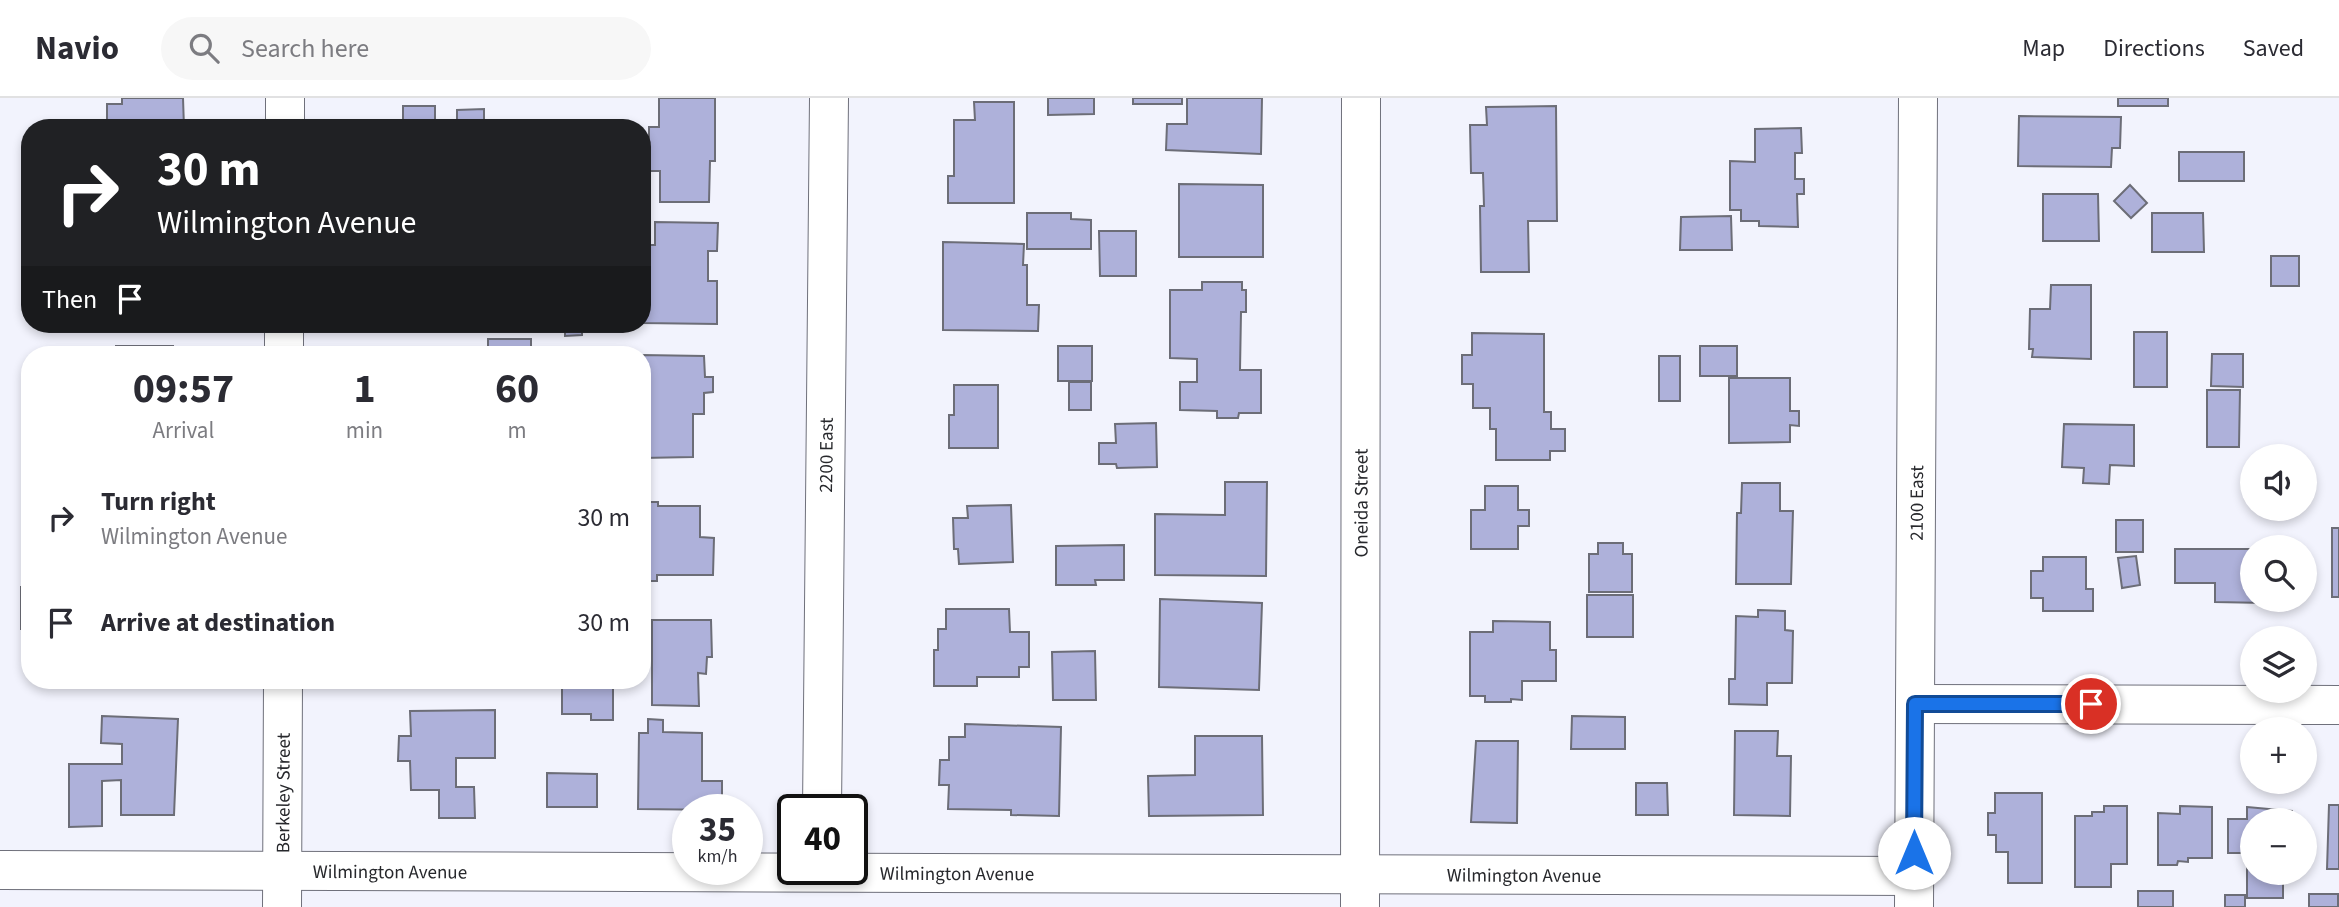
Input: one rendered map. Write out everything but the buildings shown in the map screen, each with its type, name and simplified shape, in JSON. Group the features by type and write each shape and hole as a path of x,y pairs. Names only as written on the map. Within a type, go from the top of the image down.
{"street":[{"path":"285,98 285,119"},
{"name":"2200 East","path":"822,794 829,98"},
{"name":"Oneida Street","path":"1360,891 1361,98"},
{"name":"2100 East","path":"1914,892 1918,98"},
{"name":"Berkeley Street","path":"283,689 283,889"},
{"path":"1915,704 2339,705"},
{"name":"Wilmington Avenue","path":"0,870 283,889 777,883"},
{"name":"Wilmington Avenue","path":"868,884 1360,891 1914,892"}],"route":[{"path":"1914,853 1915,704 2091,704"}]}
